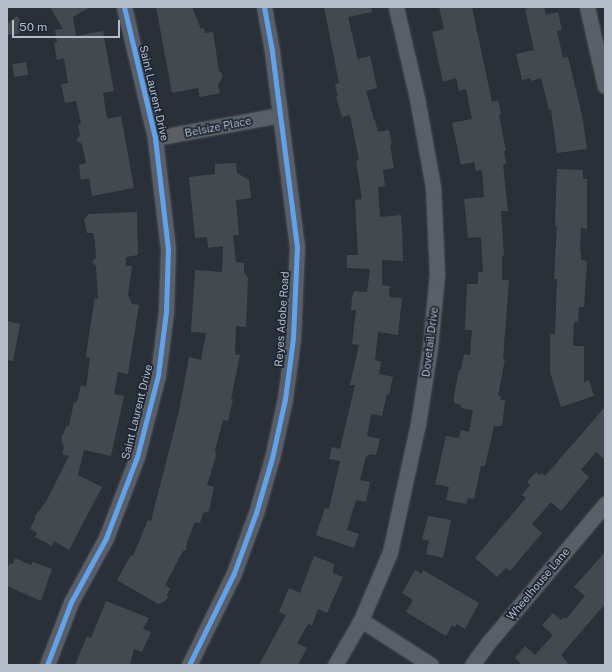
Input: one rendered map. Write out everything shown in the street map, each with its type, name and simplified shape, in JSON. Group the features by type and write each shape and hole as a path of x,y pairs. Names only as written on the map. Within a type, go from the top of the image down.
{"street":[{"name":"Saint Laurent Drive","path":"47,665 71,602 106,538 137,457 158,375 166,312 168,250 155,138 124,7"},
{"name":"Reyes Adobe Road","path":"189,665 234,573 256,513 272,458 285,399 293,338 297,247 264,7"},
{"name":"Dovetail Drive","path":"335,665 361,620 390,552 418,424 430,347 437,274 433,186 417,98 396,7"},
{"path":"588,7 605,86"},
{"name":"Belsize Place","path":"155,138 280,115"},
{"name":"Wheelhouse Lane","path":"472,665 488,642 605,504"},
{"path":"361,620 431,665"}],"building":[{"path":"50,7 90,7 73,17 76,36 103,31 114,91 103,93 107,119 121,116 134,188 92,196 89,178 81,180 79,165 86,163 82,144 76,140 80,136 78,125 81,124 76,101 65,103 61,84 68,83 64,58 57,60 54,43 57,42 55,30 63,29"},
{"path":"156,7 192,7 201,29 204,28 205,33 213,32 219,71 222,73 222,78 218,85 220,93 200,97 198,88 172,93"},
{"path":"324,7 371,7 372,12 348,17 358,59 370,56 377,88 366,91 378,132 389,130 392,144 390,145 394,168 383,170 385,186 378,187 380,217 401,215 402,229 403,261 382,260 382,285 390,286 389,297 402,298 398,335 378,332 375,360 381,362 379,374 393,377 382,416 371,414 367,436 380,439 376,455 369,454 368,457 366,456 360,480 370,482 366,502 356,500 347,530 359,534 354,548 316,535 325,508 329,509 340,461 329,459 332,447 340,449 355,385 350,385 359,345 352,344 356,310 351,310 352,298 354,291 367,292 370,269 347,268 347,255 358,255 355,200 362,199 356,161 359,160 350,115 342,117 336,96 338,96 335,84 339,83"},
{"path":"439,7 472,7 492,102 498,100 501,114 499,115 506,151 504,151 506,164 503,164 508,211 501,211 504,256 502,256 502,280 509,280 503,359 505,359 498,396 501,396 500,400 505,400 502,426 494,426 485,466 481,466 474,499 468,498 466,504 446,500 449,487 435,484 446,436 459,438 461,430 469,432 473,410 461,408 461,405 454,403 459,370 461,370 464,354 470,355 472,330 465,330 467,284 478,284 478,272 483,272 481,237 468,238 464,199 484,197 482,170 476,171 474,162 461,165 452,123 472,119 466,89 459,91 456,78 443,82 432,32 444,29"},
{"path":"544,7 546,15 558,12 562,30 557,31 563,58 568,57 582,115 587,149 557,153 551,110 549,110 541,78 531,81 531,78 522,80 516,54 534,50 525,9"},
{"path":"17,16 24,26 22,30 17,34 7,35 7,24"},
{"path":"26,62 28,75 14,77 12,64"},
{"path":"236,163 237,173 249,180 251,198 236,200 239,235 233,235 236,262 244,263 244,272 248,278 246,327 236,326 235,354 240,355 228,421 223,420 215,450 216,456 207,485 214,487 209,511 203,513 200,523 195,522 187,542 186,550 183,551 165,585 170,588 167,595 168,597 165,601 158,604 117,580 131,555 133,556 148,520 151,521 179,411 189,357 201,360 206,333 191,332 195,270 222,272 223,246 208,248 207,237 195,238 189,177 215,174 215,164"},
{"path":"557,169 583,170 583,179 587,179 587,229 581,228 580,251 581,260 587,261 584,307 579,307 578,322 574,322 573,346 584,346 584,382 589,380 594,396 561,407 550,372 550,334 555,334 557,279 554,279 557,226 555,226"},
{"path":"137,212 138,255 126,257 126,266 132,266 128,295 132,304 139,305 128,374 118,372 114,394 124,396 111,456 84,450 78,475 102,487 69,550 54,541 52,546 35,537 37,533 30,529 35,516 46,502 69,456 62,454 64,446 61,440 62,435 66,426 69,426 74,402 77,402 81,385 86,387 90,358 86,357 89,334 95,298 98,299 96,266 92,262 96,258 95,241 93,233 87,233 84,219 89,214"},
{"path":"7,321 20,324 13,361 7,360"},
{"path":"605,407 605,460 596,452 581,470 589,477 561,511 551,502 532,524 542,533 510,571 506,568 497,577 475,558 526,498 522,495 530,485 527,482 536,472 545,476"},
{"path":"428,516 451,520 443,558 426,554 429,541 422,539"},
{"path":"605,552 605,604 561,655 569,665 522,665 515,658 525,646 535,655 553,635 542,625 553,613 561,620 564,617 566,619 585,596 574,587"},
{"path":"314,556 334,564 333,573 343,577 327,613 318,609 312,625 308,624 297,643 307,648 298,665 259,665 286,615 279,612 289,588 300,593"},
{"path":"15,558 31,565 33,562 52,569 41,601 7,586 7,569 10,563 13,564"},
{"path":"415,570 422,574 423,570 479,603 465,629 457,624 455,627 452,625 446,636 406,612 413,600 402,593"},
{"path":"106,601 149,618 143,629 151,632 142,652 134,649 130,665 75,665 87,636 91,638"}],"cycle path":[{"path":"47,665 71,602 106,538 137,457 158,375 166,312 168,249 155,138 124,7"},
{"path":"189,665 234,573 256,513 272,458 285,399 293,338 297,247 272,51 264,7"}]}
